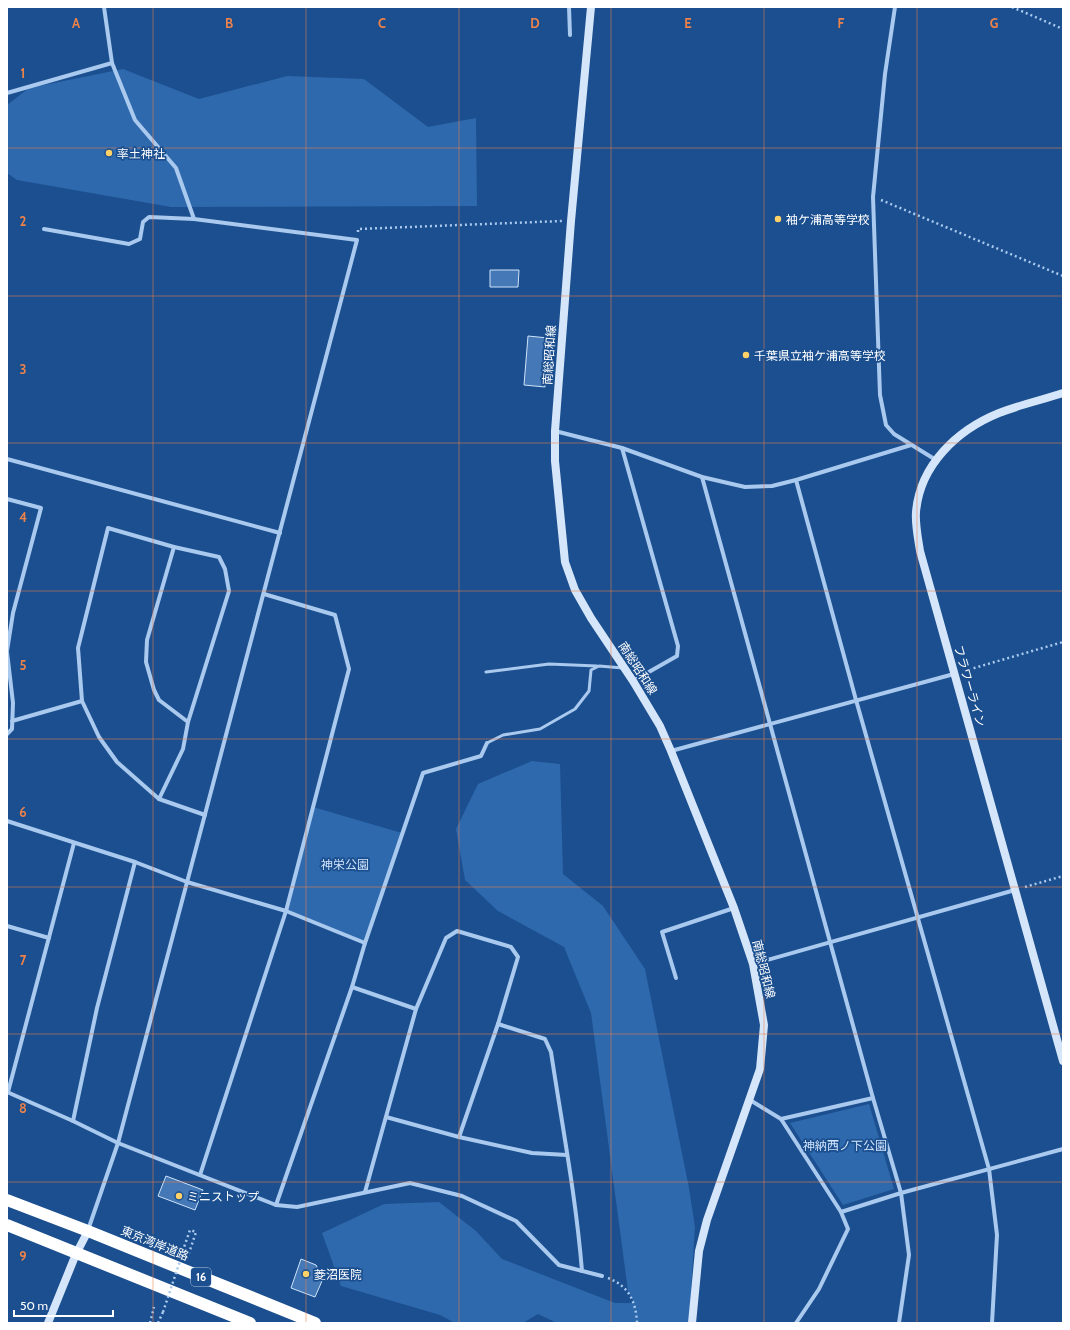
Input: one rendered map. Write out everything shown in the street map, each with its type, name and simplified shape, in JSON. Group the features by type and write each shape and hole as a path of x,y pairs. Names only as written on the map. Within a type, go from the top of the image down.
{"highway":[{"name":"東京湾岸道路","path":"7,1200 88,1230 314,1323"},
{"name":"16","path":"7,1225 250,1323"}],"main road":[{"name":"南総昭和線","path":"591,7 571,221 555,431 555,461 565,562 575,590 591,618 633,681 660,726 672,751 734,908 753,964 764,1024 760,1069 707,1220 699,1251 692,1323"},
{"name":"フラワーライン","path":"1063,393 998,414 963,433 949,444 929,471 922,488 916,512 920,551 1063,1062"},
{"path":"48,1323 76,1254 88,1230"}],"street":[{"path":"104,7 112,63 135,120 176,168 194,219"},
{"path":"569,7 570,35"},
{"path":"895,7 885,74 873,197 880,395 886,425 894,434 936,460"},
{"path":"7,93 112,63"},
{"path":"44,229 129,244 140,239 144,222 149,217 194,219 357,240 118,1143 88,1230"},
{"path":"555,431 622,448 702,477 745,487 772,486 796,480 911,445"},
{"path":"622,448 678,646 677,656 633,681"},
{"path":"7,459 280,533"},
{"path":"702,477 873,1098 901,1193 908,1255 899,1323"},
{"path":"796,480 856,700 988,1169 996,1235 992,1323"},
{"path":"7,499 41,508 13,613 7,651 13,703 12,729 7,734"},
{"path":"159,799 183,749 188,722 229,591 225,569 219,557 174,547 108,528 78,648 82,701 99,737 117,762 159,799 205,815"},
{"path":"174,547 147,640 146,662 154,690 159,700 188,722"},
{"path":"200,1175 286,911 348,669 335,615 264,594"},
{"path":"672,751 954,674"},
{"path":"12,721 82,701"},
{"path":"276,1205 352,987 365,943 422,773 481,756 487,743"},
{"path":"7,821 135,862 187,882 286,911 365,943"},
{"path":"74,843 8,1092 74,1121 118,1143 276,1205 297,1207 410,1183 462,1196 516,1221 559,1265 602,1276"},
{"path":"74,1121 96,1008 135,862"},
{"path":"753,964 1016,890"},
{"path":"676,978 662,932 734,908"},
{"path":"7,926 49,938"},
{"path":"365,1192 416,1009 446,938 457,931 511,948 518,957 498,1024 459,1137"},
{"path":"352,987 416,1009"},
{"path":"498,1024 544,1040 550,1052 567,1155 582,1271"},
{"path":"781,1119 873,1098"},
{"path":"750,1100 781,1119 841,1212 848,1229 819,1289 796,1323"},
{"path":"386,1117 459,1137 532,1153 567,1155"},
{"path":"841,1212 901,1193 1063,1149"}],"lane":[{"path":"486,672 549,664 624,668"},
{"path":"487,743 503,735 540,729 576,709 589,691 591,670 599,666"}],"path":[{"path":"1012,7 1063,29"},
{"path":"873,197 1063,276"},
{"path":"358,229 571,221"},
{"path":"954,674 1063,642"},
{"path":"1016,890 1063,876"},
{"path":"158,1323 190,1230 196,1232 186,1259"},
{"path":"602,1276 617,1281 628,1291 636,1309 637,1323"},
{"path":"150,1323 154,1307"}],"green space":[{"path":"123,69 199,99 287,76 364,79 428,127 476,118 477,206 171,207 17,180 7,173 7,105 29,88"},
{"path":"532,761 560,764 563,874 603,906 645,969 689,1188 695,1227 689,1323 557,1323 538,1314 523,1323 455,1323 440,1315 341,1286 322,1233 384,1204 439,1202 476,1231 502,1259 615,1303 634,1303 628,1291 591,1013 564,947 498,911 465,880 456,829 478,784"},
{"name":"神栄公園","path":"313,807 402,833 365,943 286,911"},
{"name":"神納西ノ下公園","path":"869,1104 894,1189 843,1205 790,1123"}],"building":[{"path":"490,270 519,270 518,287 490,287"},
{"path":"528,336 548,338 545,387 524,385"},
{"path":"166,1176 203,1190 195,1210 158,1196"},
{"name":"菱沼医院","path":"301,1259 316,1265 318,1269 315,1278 322,1281 315,1297 291,1288"}],"place":[{"name":"率土神社","path":"109,153"},
{"name":"袖ケ浦高等学校","path":"778,219"},
{"name":"千葉県立袖ケ浦高等学校","path":"746,355"},
{"name":"ミニストップ","path":"179,1196"},
{"name":"菱沼医院","path":"306,1274"}]}
